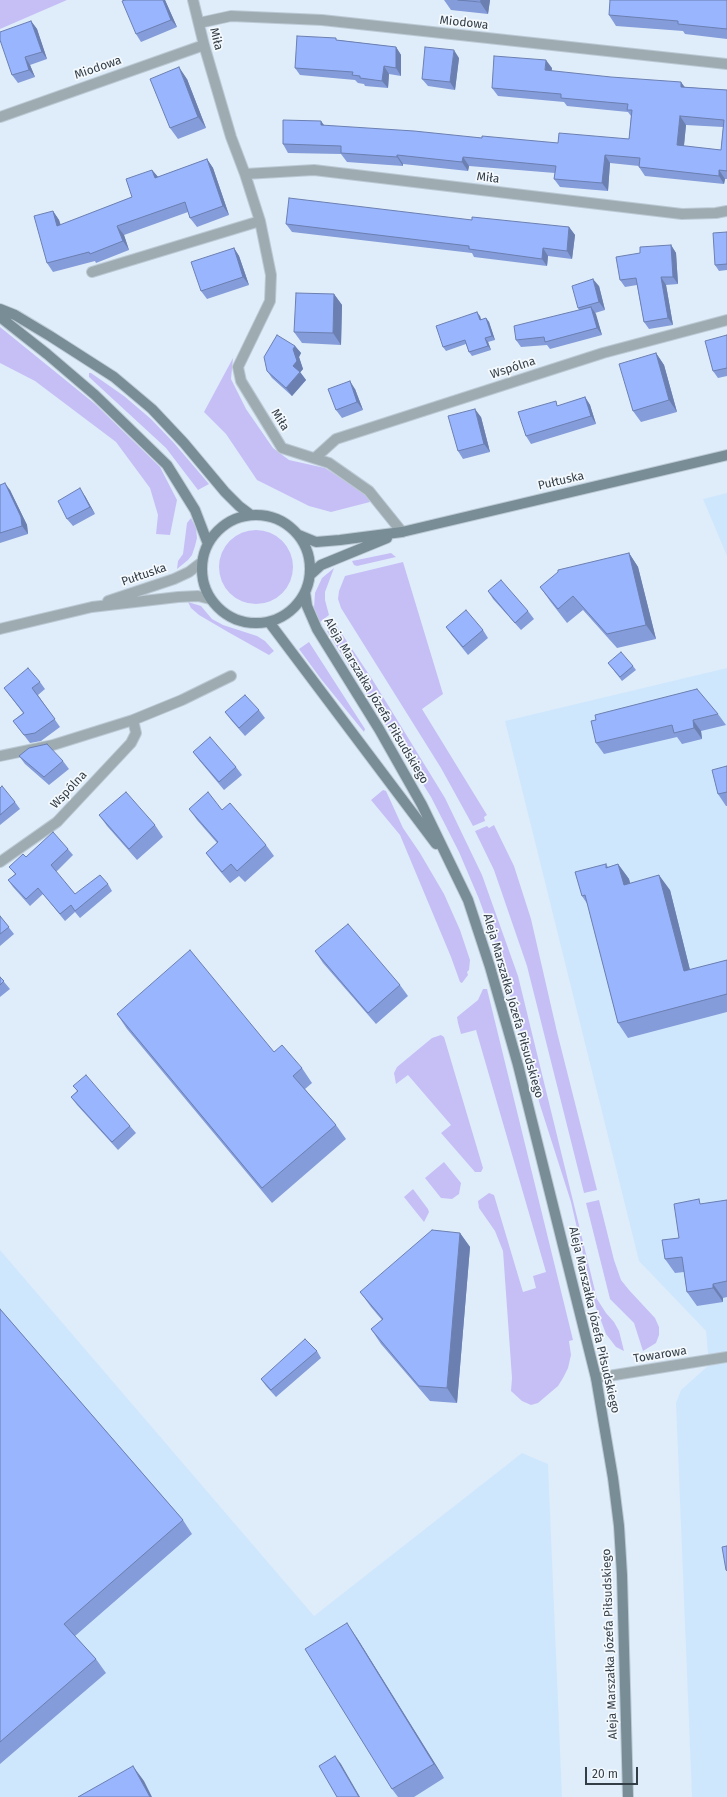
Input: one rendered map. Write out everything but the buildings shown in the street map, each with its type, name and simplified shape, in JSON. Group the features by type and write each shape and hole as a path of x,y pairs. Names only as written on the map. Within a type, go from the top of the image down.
{"main road":[{"path":"0,309 15,315 114,377 152,409 184,443 225,492 239,506 251,515"},
{"path":"0,317 47,354 95,395 167,466 195,510 208,544"},
{"name":"Pułtuska","path":"298,535 316,542 402,532 727,455"},
{"path":"251,515 272,517 282,521 298,535 308,554 310,575 305,592 290,611 269,622 260,623 241,621 223,613 210,599 203,581 202,562 212,536 226,524 242,516 251,515"},
{"name":"Pułtuska","path":"310,575 321,565 402,532"},
{"name":"Aleja Marszałka Józefa Piłsudskiego","path":"305,592 307,606 317,629 380,729 422,805 468,900 490,967 558,1219 596,1378 613,1478 619,1526 628,1797"},
{"name":"Aleja Marszałka Józefa Piłsudskiego","path":"269,622 451,865"}],"street":[{"name":"Miła","path":"193,0 230,137 245,174 260,221 271,275 270,301 238,367 241,381 282,448 328,463 369,491 402,532"},
{"name":"Miodowa","path":"199,23 231,16 322,20 727,64"},
{"name":"Miodowa","path":"0,116 204,45"},
{"name":"Miła","path":"245,174 314,170 682,214 716,213 727,211"},
{"path":"92,272 260,221"},
{"name":"Wspólna","path":"315,458 336,439 603,353 727,320"},
{"name":"Pułtuska","path":"0,629 92,607 174,579 189,572 202,562"},
{"name":"Pułtuska","path":"92,607 178,596 198,596 210,599"},
{"path":"0,756 53,745 134,720 182,700 231,676"},
{"name":"Wspólna","path":"0,862 57,822 131,743 136,733 134,720"},
{"name":"Towarowa","path":"596,1378 727,1358"}],"shaded area":[{"path":"0,0 67,0 0,29"},
{"path":"0,327 95,404 160,467 177,500 170,535 156,534 158,515 150,488 116,442 35,381 0,363"},
{"path":"233,358 231,379 246,409 273,448 289,460 325,468 367,495 370,502 331,512 309,506 257,480 226,434 204,412"},
{"path":"89,373 124,396 151,419 209,484 198,490 166,448 89,377"},
{"path":"727,493 727,556 703,499"},
{"path":"191,518 196,528 197,538 195,546 192,555 177,569 178,561 183,554 187,523"},
{"path":"256,530 270,533 282,541 290,553 293,567 290,581 282,593 270,601 256,604 242,601 230,593 222,581 219,567 222,553 230,541 242,533"},
{"path":"391,553 396,557 357,566 354,565 352,561"},
{"path":"403,562 443,694 422,709 487,815 484,817 485,821 473,826 441,768 341,608 338,599 339,591 345,576"},
{"path":"334,568 325,592 325,600 329,615 320,622 314,608 315,593 322,578"},
{"path":"188,602 201,606 212,619 223,625 257,636 265,641 274,651 269,655 228,632 199,615 191,608"},
{"path":"336,625 372,679 445,798 482,875 518,976 597,1299 619,1331 624,1351 616,1347 606,1334 594,1302 571,1202 540,1105 497,948 479,899 459,852 431,797 327,631"},
{"path":"309,642 365,729 364,732 299,649"},
{"path":"727,668 727,1797 692,1797 676,1403 681,1390 709,1365 706,1331 639,1261 505,721"},
{"path":"383,790 386,791 403,828 420,853 444,894 460,930 470,960 469,970 467,972 468,975 462,983 460,982 400,835 371,800"},
{"path":"494,825 514,866 531,919 557,1032 597,1190 584,1193 527,966 494,870 475,831 487,826 489,828"},
{"path":"483,989 487,989 573,1340 569,1341 571,1355 568,1368 558,1386 538,1403 531,1405 522,1401 511,1391 512,1378 503,1251 495,1231 479,1208 478,1201 489,1193 494,1195 523,1292 536,1288 533,1276 546,1272 476,1030 461,1034 458,1023 457,1017 478,1000"},
{"path":"441,1035 444,1037 483,1168 481,1172 475,1172 441,1133 451,1125 408,1075 396,1084 394,1073 397,1067 432,1038"},
{"path":"444,1162 461,1183 459,1194 452,1199 441,1198 425,1178"},
{"path":"413,1189 429,1212 424,1222 404,1197"},
{"path":"599,1200 614,1260 621,1280 655,1318 659,1327 659,1335 656,1343 643,1351 634,1323 610,1299 586,1203"},
{"path":"0,1250 314,1616 522,1453 548,1464 562,1797 0,1797"}]}
